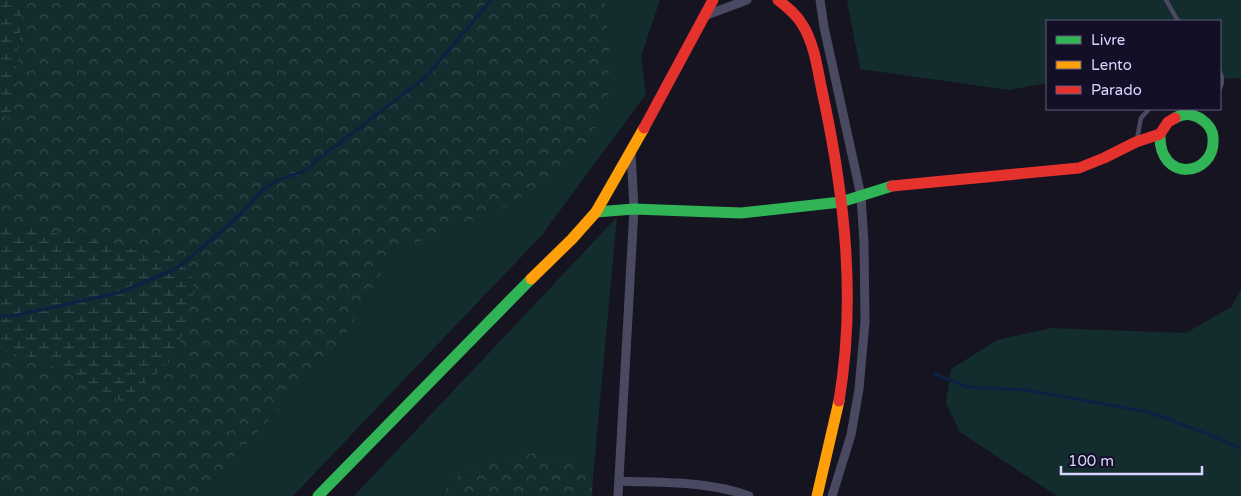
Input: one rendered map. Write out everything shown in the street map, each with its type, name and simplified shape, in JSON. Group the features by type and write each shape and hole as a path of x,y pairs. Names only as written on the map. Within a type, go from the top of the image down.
{"street":[{"path":"318,496 522,287 572,239 596,212 632,152 713,0"},
{"path":"704,16 747,0"},
{"path":"778,0 796,14 804,25 812,44 838,175 846,249 847,314 843,373 833,434 817,496"},
{"path":"820,0 824,27 861,196 864,243 865,322 859,389 850,435 832,496"},
{"path":"596,212 634,209 740,213 841,202 886,188 1079,168 1136,142 1160,134 1170,120 1187,114 1204,120 1210,127 1213,136 1211,154 1206,161 1190,169 1172,166 1161,152 1160,134"},
{"path":"618,496 634,209 632,152"},
{"path":"619,481 705,485 736,491 749,496"}],"lane":[{"path":"1166,0 1177,20"},
{"path":"1136,142 1141,118 1149,110"}],"green space":[{"path":"0,0 23,0 12,118 0,114"},
{"path":"23,0 605,0 610,58 608,96 591,138 563,172 501,209 413,244 388,262 341,343 198,496 0,496 0,351 40,359 123,402 170,256 24,227 0,226 0,114 12,118"},
{"path":"605,0 660,0 641,56 646,94 542,235 293,496 198,496 341,343 388,262 413,244 443,231 610,58"},
{"path":"847,0 1241,0 1241,78 1221,79 1221,20 1046,20 1046,83 1009,90 860,69"},
{"path":"617,217 593,477 578,464 450,481 442,496 354,496"},
{"path":"0,226 24,227 170,256 192,270 194,291 175,357 123,402 40,359 0,351"},
{"path":"1241,290 1241,496 1057,496 960,432 946,403 951,369 997,340 1051,328 1186,333 1231,307"},
{"path":"535,453 578,464 593,477 592,496 442,496 450,481 484,462"}],"waterway":[{"path":"0,316 12,316 118,293 176,269 245,210 262,190 278,180 307,170 317,160 426,77 491,0"},
{"path":"935,374 968,387 1026,390 1143,411 1218,438 1241,449"}],"traffic: fast":[{"path":"1160,134 1162,150 1168,161 1177,168 1197,167 1206,161 1212,151 1213,138 1209,127 1195,116 1185,115 1175,118"},
{"path":"596,212 634,209 741,213 841,202 892,186"},
{"path":"318,496 531,279"}],"traffic: slow":[{"path":"531,279 572,239 596,212 644,128"},
{"path":"817,496 839,401"}],"traffic: jam":[{"path":"644,128 713,0"},
{"path":"778,0 800,20 814,51 838,175 846,250 847,288 847,325 839,401"},
{"path":"892,186 1079,168 1136,142 1160,134 1168,122 1175,118"}]}
